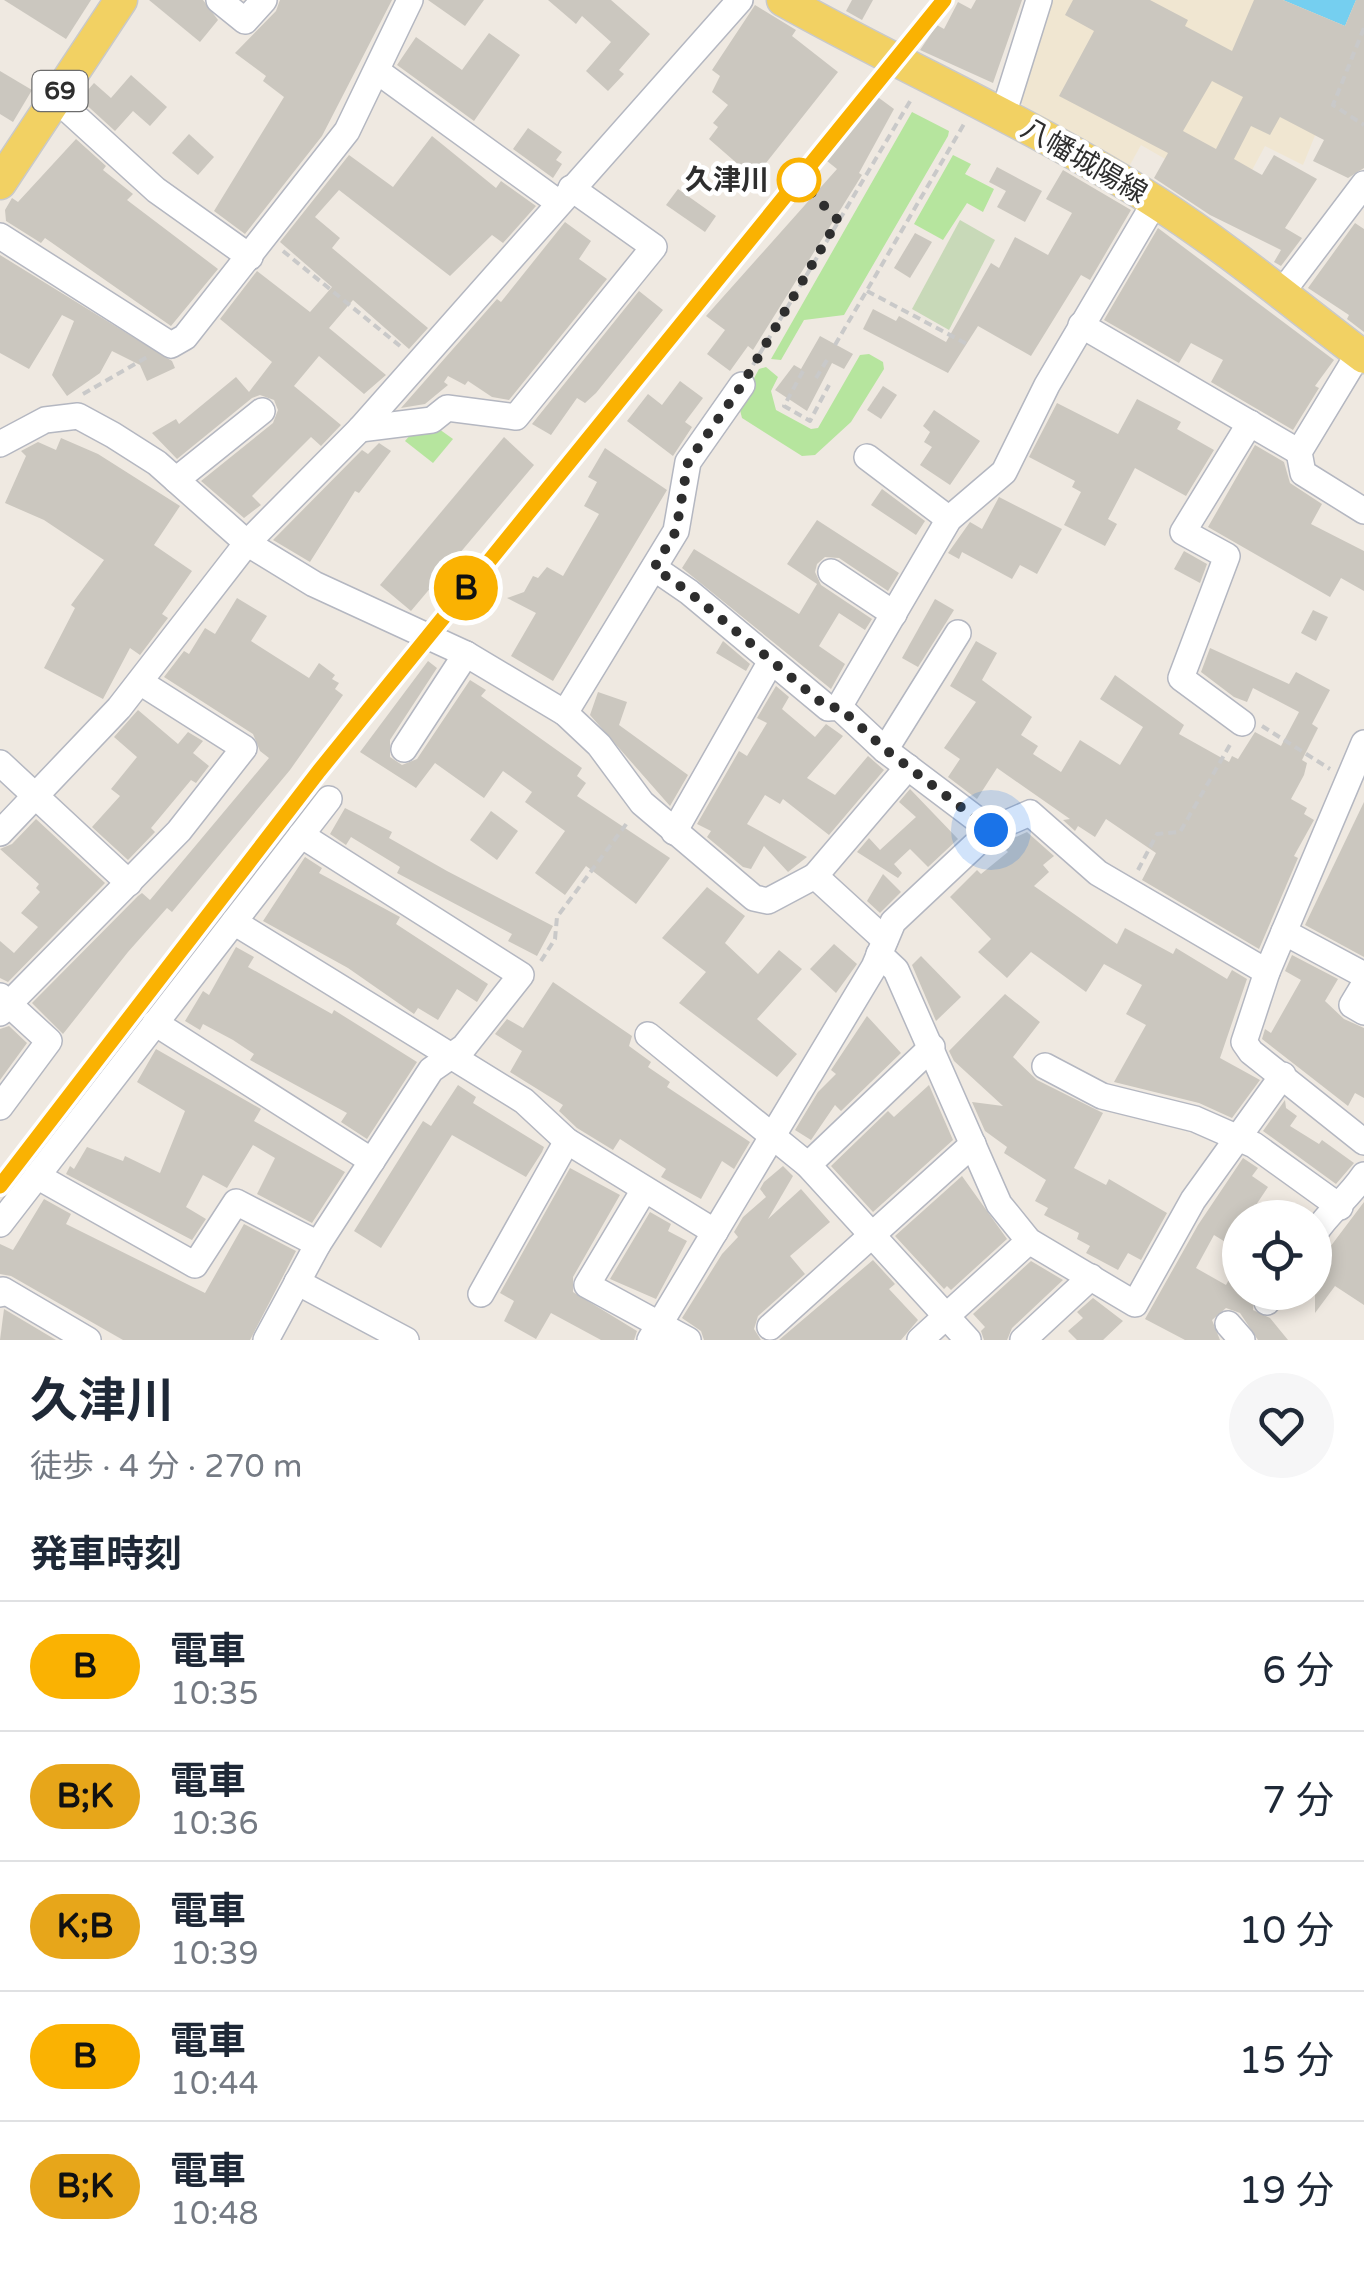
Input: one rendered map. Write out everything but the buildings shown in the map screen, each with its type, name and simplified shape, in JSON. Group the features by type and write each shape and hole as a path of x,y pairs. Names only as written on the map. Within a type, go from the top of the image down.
{"main road":[{"name":"69","path":"0,183 121,0"},
{"name":"八幡城陽線","path":"783,0 1155,202 1283,291 1362,355"}],"street":[{"path":"218,0 245,21 264,0"},
{"path":"0,236 171,345 185,338 346,131 410,0"},
{"path":"0,833 140,682 247,543 360,428 740,0"},
{"path":"990,109 1039,0"},
{"path":"360,428 432,420 447,408 516,417 654,247 565,196 377,71"},
{"path":"55,98 156,190 258,247"},
{"path":"1283,291 1364,184"},
{"path":"839,707 949,519 1004,472 1082,324 1155,202"},
{"path":"1082,324 1299,452"},
{"path":"1362,355 1299,452 1303,473 1364,511"},
{"path":"565,714 676,531 688,462 742,385"},
{"path":"176,480 262,411"},
{"path":"0,444 45,420 78,416 157,463 247,543 314,584 466,654 565,714 599,745 642,803 754,898 768,901 814,876 908,767"},
{"path":"1242,723 1180,678 1227,556 1183,532 1250,423"},
{"path":"867,456 949,519"},
{"path":"654,568 689,592 828,708 839,707 886,750 991,830"},
{"path":"831,572 894,614"},
{"path":"886,750 958,633"},
{"path":"404,749 466,654"},
{"path":"674,832 770,663"},
{"path":"0,1107 49,1040 3,1004 179,831 244,748 140,682"},
{"path":"1364,743 1266,972 1244,1042 1251,1052 1364,1142"},
{"path":"0,764 129,883"},
{"path":"0,1224 329,799"},
{"path":"655,1331 773,1136 882,947 892,922 991,830 1030,813 1098,873 1266,972"},
{"path":"266,1340 318,1244 431,1070 464,1047 521,976 301,835"},
{"path":"814,876 882,947 896,970 999,1204 1029,1241 1135,1304 1194,1200 1283,1075"},
{"path":"234,922 524,1101 567,1141 714,1232"},
{"path":"1284,932 1364,975"},
{"path":"1364,985 1352,1005 1364,1012"},
{"path":"155,1023 372,1161"},
{"path":"648,1035 808,1164 968,1340"},
{"path":"808,1164 932,1047"},
{"path":"1045,1066 1102,1096 1195,1119 1238,1138 1340,1207"},
{"path":"481,1294 567,1141"},
{"path":"770,1328 974,1144"},
{"path":"37,1176 195,1266 236,1202 318,1244"},
{"path":"1332,1212 1364,1176"},
{"path":"644,1190 588,1285 655,1331 688,1340"},
{"path":"920,1340 1029,1241"},
{"path":"1023,1340 1091,1277"},
{"path":"297,1282 406,1340"},
{"path":"0,1294 2,1290 88,1340"}],"path":[{"path":"1364,28 1333,106 1364,125"},
{"path":"742,385 925,77"},
{"path":"836,344 867,291 990,109"},
{"path":"258,247 419,362"},
{"path":"867,291 967,344"},
{"path":"83,394 171,345"},
{"path":"816,378 827,360"},
{"path":"803,371 784,406 810,421 830,386"},
{"path":"1127,890 1158,834 1180,832 1242,723 1257,722 1349,781"},
{"path":"521,976 537,968 555,939 558,917 642,803"}],"shaded area":[{"path":"1045,0 1364,0 1364,15 1303,165 1265,146 1236,200 1141,145 1126,172 1027,114 1019,96"}],"green space":[{"path":"912,112 949,131 948,136 844,315 804,320 781,360 771,359"},
{"path":"953,155 971,164 965,174 994,189 983,212 967,203 943,240 914,224"},
{"path":"960,220 995,240 949,330 912,309"},
{"path":"869,354 883,362 884,369 851,422 815,455 802,456 742,418 739,406 759,369 766,367 778,377 771,391 776,410 811,429 818,428 860,355"},
{"path":"439,429 453,439 433,463 405,441 412,433"}],"water":[{"path":"1283,0 1356,0 1345,26"}],"railway":[{"path":"0,1186 319,771 944,0"}],"train":[{"name":"B","path":"0,1186 319,771 944,0"}],"place":[{"name":"久津川","path":"799,180"}],"route":[{"path":"799,180 838,220 742,385 688,462 676,531 654,568 689,592 828,708 839,707 886,750 991,830"}]}
